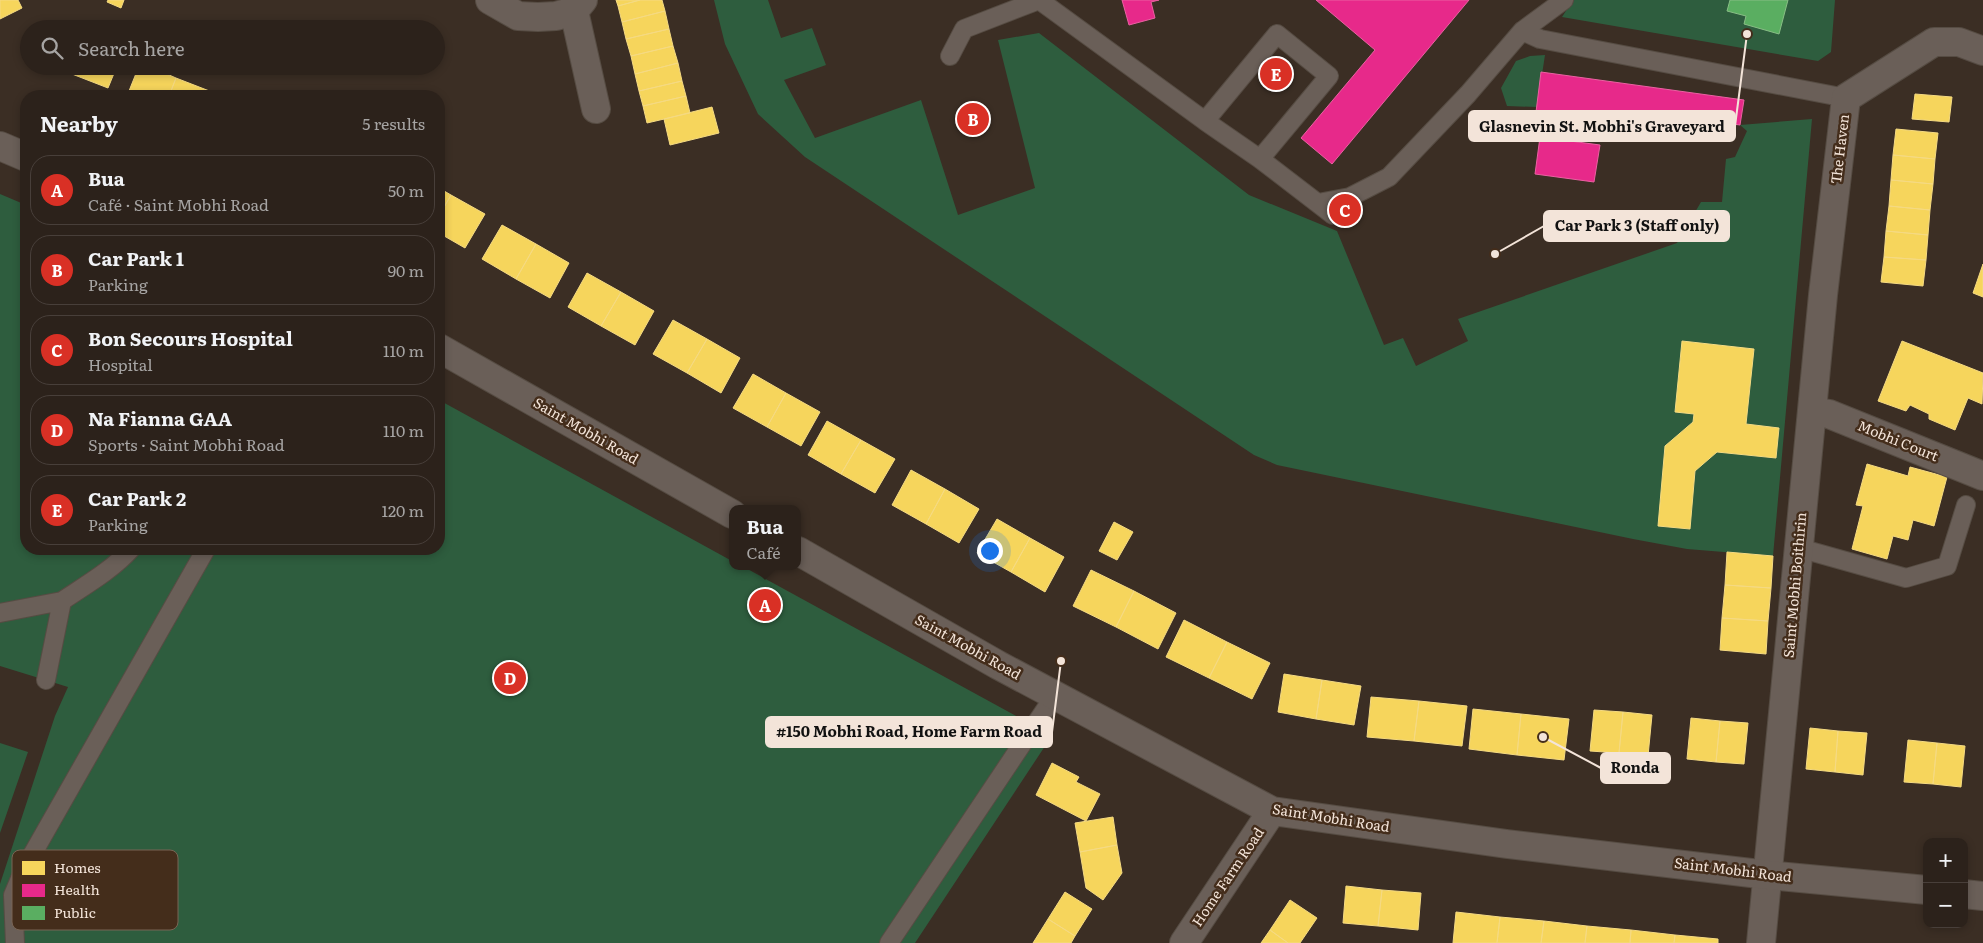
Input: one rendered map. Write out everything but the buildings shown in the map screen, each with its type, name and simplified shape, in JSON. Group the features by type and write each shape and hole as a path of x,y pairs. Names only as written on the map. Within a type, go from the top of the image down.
{"main road":[{"path":"490,0 518,16 556,16 578,5 596,109"},
{"name":"The Haven","path":"1823,295 1846,98 1934,42 1959,42 1983,51"},
{"path":"0,146 20,154"},
{"name":"Saint Mobhi Boithirin","path":"1761,943 1823,295"},
{"name":"Saint Mobhi Road","path":"445,351 729,512"},
{"name":"Mobhi Court","path":"1812,411 1829,414 1983,476"},
{"name":"Saint Mobhi Road","path":"801,553 998,665 1272,811 1507,844 1768,875 1923,890"},
{"name":"Home Farm Road","path":"1184,943 1272,811"},
{"path":"1968,894 1983,896"}],"lane":[{"path":"950,56 964,29 1039,0 1260,159 1333,214"},
{"path":"1318,203 1350,197 1389,177 1468,94 1522,31 1564,0"},
{"path":"1522,31 1540,39 1846,98"},
{"path":"1205,121 1277,34 1329,76 1260,159"},
{"path":"1799,548 1906,578 1948,566 1966,505"},
{"path":"0,613 62,601 89,584 125,555"},
{"path":"35,850 203,555"},
{"path":"46,680 62,601"},
{"path":"888,943 1055,694"},
{"path":"15,930 16,943"}],"green space":[{"path":"714,0 768,0 781,38 812,28 826,65 784,80 815,138 921,100 958,215 1035,188 998,40 1039,33 1249,195 1337,231 1384,345 1403,338 1416,366 1468,341 1458,319 1677,243 1701,202 1722,202 1726,159 1735,157 1747,131 1740,125 1812,119 1773,556 1687,549 1633,539 1277,465 1254,455 805,157 758,114 725,44"},
{"path":"1573,0 1835,0 1831,52 1818,61 1562,17"},
{"path":"1545,55 1537,107 1507,106 1501,88 1516,61 1530,56"},
{"path":"0,194 20,202 20,555 445,555 445,403 729,559 729,570 749,570 1020,718 1051,737 915,943 0,943 0,884 55,716 68,687 0,666"},
{"path":"0,743 28,752 0,833"}],"place":[{"name":"Glasnevin St. Mobhi's Graveyard","path":"1747,34"},
{"name":"Car Park 2","path":"1276,74"},
{"name":"Car Park 1","path":"973,119"},
{"name":"Bon Secours Hospital","path":"1345,210"},
{"name":"Car Park 3 (Staff only)","path":"1495,254"},
{"name":"Bua","path":"765,605"},
{"name":"#150 Mobhi Road, Home Farm Road","path":"1061,661"},
{"name":"Na Fianna GAA","path":"510,678"},
{"name":"Ronda","path":"1543,737"}]}
